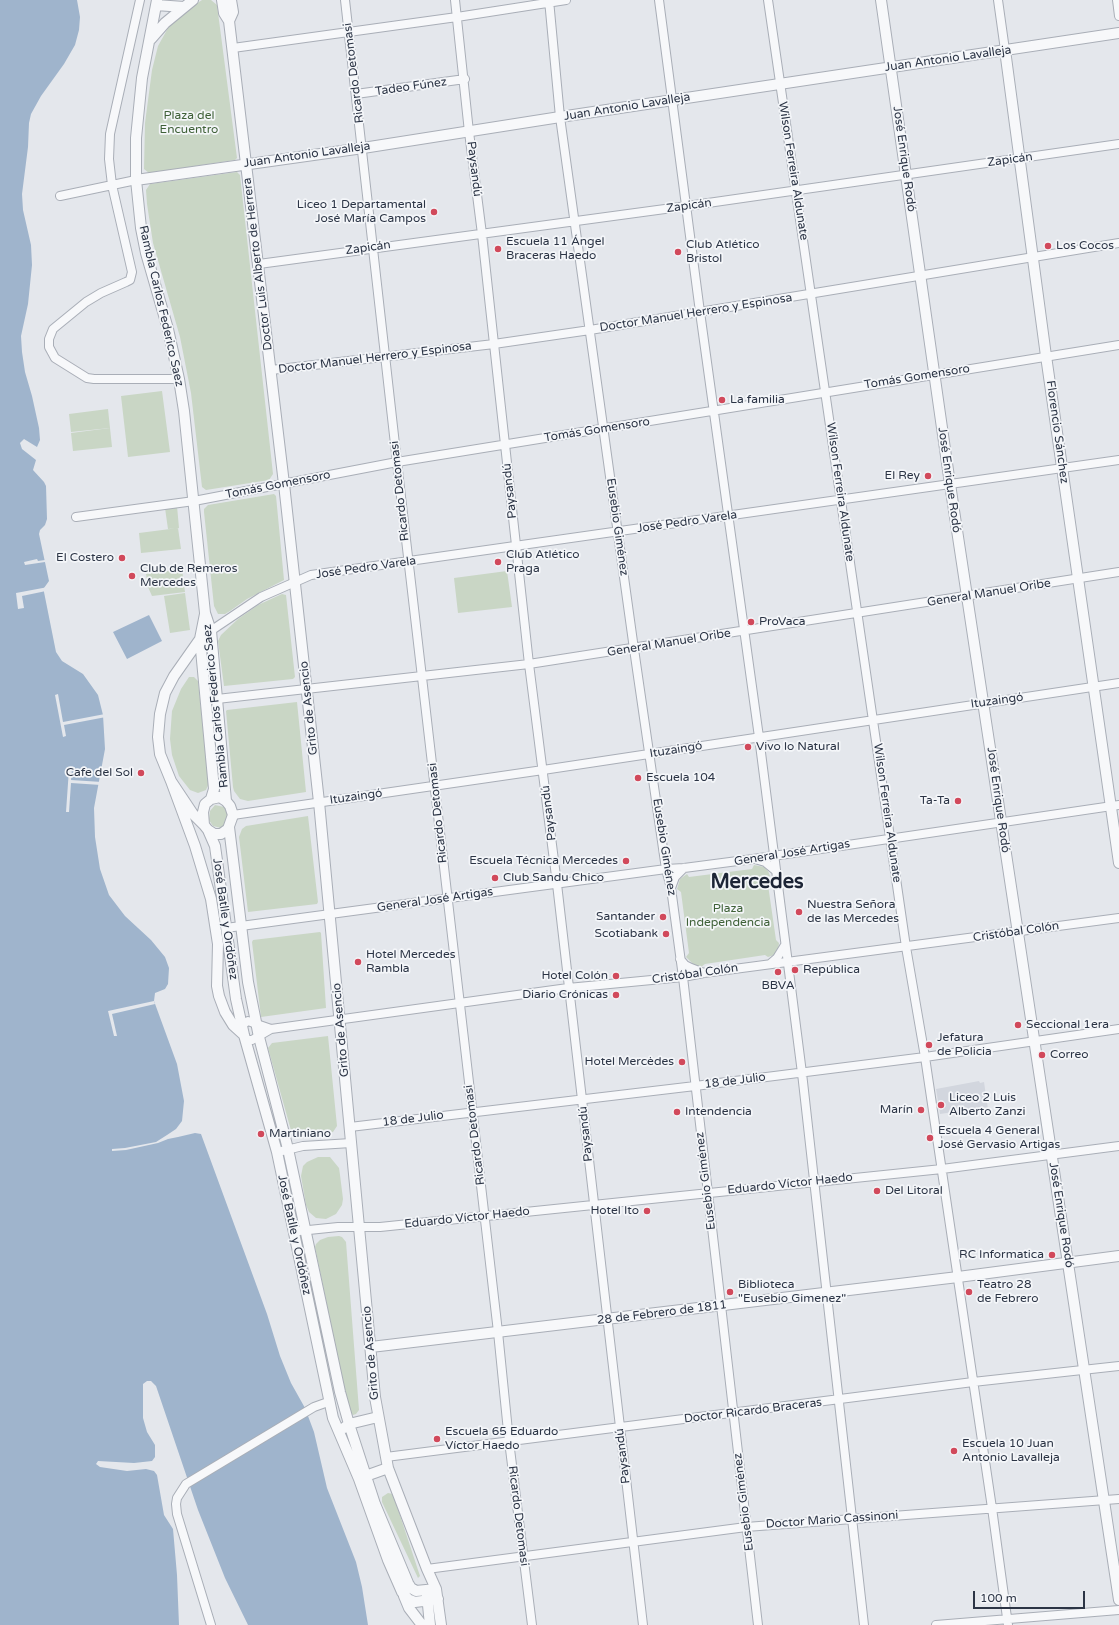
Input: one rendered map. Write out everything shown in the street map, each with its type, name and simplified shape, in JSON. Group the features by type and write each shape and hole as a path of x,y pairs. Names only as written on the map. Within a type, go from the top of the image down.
{"street":[{"path":"140,0 110,134 109,160 112,185 132,272 130,280 101,293 65,318 54,329 49,339 49,347 55,358 87,378 179,379"},
{"path":"149,41 164,23 192,0"},
{"name":"Ricardo Detomasi","path":"345,0 363,148 408,562 498,1332 509,1441 532,1625"},
{"name":"Paysandú","path":"455,0 529,664 544,770 568,988 643,1625"},
{"path":"233,48 457,17 549,1 566,0"},
{"path":"659,0 743,632 759,737 784,945 802,1073 864,1625"},
{"name":"Wilson Ferreira Aldunate","path":"768,0 906,947 958,1277 1007,1622"},
{"name":"José Enrique Rodó","path":"881,0 950,484 1119,1600"},
{"name":"Florencio Sánchez","path":"998,0 1046,356 1078,578 1115,806 1119,864"},
{"path":"1117,0 1119,16"},
{"name":"Doctor Luis Alberto de Herrera","path":"223,1 224,13 229,21 233,48 284,484"},
{"name":"Eusebio Giménez","path":"549,1 560,117 634,648 666,869 671,888 683,977 758,1625"},
{"path":"157,2 184,6"},
{"name":"Rambla Carlos Federico Saez","path":"157,2 142,78 138,108 135,162 136,180 141,228 146,253 168,329 179,379 194,501 205,612 211,631 226,801"},
{"name":"Juan Antonio Lavalleja","path":"136,180 363,148 1119,33"},
{"name":"Tadeo Fúnez","path":"356,94 465,80"},
{"name":"Zapicán","path":"259,264 575,222 1119,144"},
{"path":"60,196 136,180"},
{"name":"Doctor Manuel Herrero y Espinosa","path":"271,370 494,344 590,330 1119,243"},
{"name":"Tomás Gomensoro","path":"76,517 194,501 397,462 1119,345"},
{"name":"José Pedro Varela","path":"200,639 255,600 295,581 311,576 1119,460"},
{"name":"Grito de Asencio","path":"284,484 319,802 378,1417 388,1468 427,1570 432,1595 441,1625"},
{"name":"General Manuel Oribe","path":"217,699 529,664 743,632 1119,572"},
{"name":"Rambla Carlos Federico Saez","path":"205,612 200,639 214,790 211,799"},
{"path":"200,639 164,693 158,737 160,754 195,846 212,899 218,944 217,986 224,1012 233,1025 252,1040 271,1029"},
{"name":"Ituzaingó","path":"233,815 544,770 1119,683"},
{"path":"170,781 193,814 206,828 214,834 222,834 229,827"},
{"path":"206,828 202,812 205,804 211,799 220,798 226,801 230,806 233,815 229,827 248,982 256,1024 288,1150 340,1392 362,1477 408,1583 411,1588 416,1591 432,1595"},
{"name":"General José Artigas","path":"226,928 666,869 754,859 1115,806"},
{"name":"José Batlle y Ordóñez","path":"206,828 215,846 236,999 277,1152 328,1402 339,1432 362,1477 388,1560 409,1608 422,1625"},
{"path":"754,859 765,862 776,871"},
{"path":"671,888 675,876 684,868"},
{"name":"Cristóbal Colón","path":"271,1029 568,988 683,977 770,964 1119,918"},
{"path":"770,964 777,958 784,945"},
{"path":"680,958 685,965 704,973"},
{"path":"244,1033 248,1021 271,1029"},
{"name":"18 de Julio","path":"350,1127 802,1073 1119,1029"},
{"path":"277,1152 303,1146 351,1144"},
{"name":"Eduardo Víctor Haedo","path":"293,1232 338,1227 380,1227 942,1169 1119,1146"},
{"name":"28 de Febrero de 1811","path":"371,1347 721,1306 1119,1256"},
{"name":"Doctor Ricardo Braceras","path":"386,1457 973,1382 1119,1366"},
{"path":"211,1625 176,1514 177,1498 186,1484 314,1407 328,1402"},
{"path":"339,1432 349,1424 378,1417"},
{"path":"362,1477 388,1468"},
{"name":"Doctor Mario Cassinoni","path":"427,1570 746,1527 1119,1499"},
{"path":"402,1592 411,1601 432,1595"},
{"name":"Grito de Asencio","path":"430,1625 432,1595"},
{"path":"936,1625 1007,1622 1119,1610"}],"shaded area":[{"path":"979,1081 980,1083 984,1082 988,1109 940,1114 936,1089"}],"green space":[{"name":"Plaza del Encuentro","path":"202,0 211,0 217,5 237,158 235,160 149,173 144,169 145,123 152,70 158,46 168,28 190,8"},
{"path":"237,172 240,175 273,474 269,480 206,490 202,487 191,393 180,337 153,243 146,190 150,184"},
{"path":"162,391 170,452 128,457 121,396"},
{"path":"108,409 110,428 71,432 69,414"},
{"path":"110,428 112,447 73,451 71,433"},
{"path":"274,494 276,496 284,580 247,599 225,614 218,614 214,606 204,509 208,505"},
{"path":"177,506 179,528 168,529 165,508"},
{"path":"178,528 181,549 141,553 139,533"},
{"path":"182,569 185,592 152,596 148,587 146,574"},
{"path":"507,571 512,607 458,613 454,578"},
{"path":"185,593 190,630 170,633 164,596"},
{"path":"282,594 286,595 295,677 293,679 224,686 218,641 221,635 238,619 258,605"},
{"path":"189,677 194,677 198,681 209,783 206,790 198,793 190,790 179,776 172,755 170,739 172,711 181,689"},
{"path":"297,702 306,792 248,801 240,799 233,787 226,711"},
{"path":"215,805 224,807 228,812 228,823 221,828 213,826 209,820 210,811"},
{"path":"308,816 317,904 248,912 239,837 242,829 246,826"},
{"name":"Plaza Independencia","path":"754,865 764,867 770,876 767,878 776,940 779,943 778,950 774,955 768,957 765,955 705,964 701,967 694,965 686,957 689,953 681,892 677,889 680,879 687,874 689,877 752,869"},
{"path":"320,932 326,1008 261,1017 252,942 253,940"},
{"path":"328,1036 337,1126 333,1132 323,1135 296,1137 292,1134 268,1048 272,1043"},
{"path":"318,1157 330,1157 339,1168 340,1175 343,1199 342,1205 336,1214 326,1219 316,1218 309,1212 306,1205 301,1176 303,1166 307,1162"},
{"path":"339,1236 346,1242 359,1410 353,1415 349,1412 315,1247 320,1240 328,1237"},
{"path":"388,1493 393,1494 420,1576 418,1578 382,1502 382,1497"}],"water":[{"path":"0,0 77,0 80,17 79,30 75,45 64,64 41,96 31,114 29,123 28,147 22,194 23,210 31,245 32,265 28,304 21,336 25,372 32,396 40,440 37,447 24,439 20,443 22,449 36,460 33,470 46,486 47,519 39,534 49,581 44,588 44,592 56,652 62,661 83,674 98,695 103,715 105,749 94,808 95,837 100,869 109,895 125,916 151,940 165,957 169,968 168,984 165,989 155,993 154,1001 177,1064 184,1101 182,1121 176,1129 167,1135 167,1138 195,1133 201,1134 267,1314 280,1356 291,1383 305,1408 314,1432 327,1488 356,1562 362,1587 368,1625 248,1625 225,1578 198,1510 156,1386 151,1381 147,1381 143,1384 143,1418 147,1432 155,1445 155,1457 152,1461 134,1463 98,1461 96,1464 100,1467 127,1471 146,1469 154,1471 157,1475 164,1515 173,1529 179,1625 0,1625"},
{"path":"149,615 162,641 127,659 113,632"}],"pier":[{"path":"37,559 38,561 45,560 45,562 25,565 24,562"},
{"path":"48,587 46,591 22,596 24,608 18,609 16,593"},
{"path":"58,694 63,722 105,714 106,717 64,725 66,736 63,737 55,695"},
{"path":"69,769 72,769 71,780 102,782 101,785 71,783 69,812 66,812"},
{"path":"154,1001 155,1004 112,1014 117,1036 114,1036 108,1011"},
{"path":"167,1135 168,1139 158,1143 126,1150 112,1151 112,1149 156,1142"}],"place":[{"name":"Liceo 1 Departamental José María Campos","path":"434,212"},
{"name":"Los Cocos","path":"1048,246"},
{"name":"Escuela 11 Ángel Braceras Haedo","path":"498,249"},
{"name":"Club Atlético Bristol","path":"678,252"},
{"name":"La familia","path":"722,400"},
{"name":"El Rey","path":"928,476"},
{"name":"El Costero","path":"122,558"},
{"name":"Club Atlético Praga","path":"498,562"},
{"name":"Club de Remeros Mercedes","path":"132,576"},
{"name":"ProVaca","path":"751,622"},
{"name":"Vivo lo Natural","path":"748,747"},
{"name":"Cafe del Sol","path":"141,773"},
{"name":"Escuela 104","path":"638,778"},
{"name":"Ta-Ta","path":"958,801"},
{"name":"Escuela Técnica Mercedes","path":"626,861"},
{"name":"Club Sandu Chico","path":"495,878"},
{"name":"Nuestra Señora de las Mercedes","path":"799,912"},
{"name":"Santander","path":"663,917"},
{"name":"Scotiabank","path":"666,934"},
{"name":"Hotel Mercedes Rambla","path":"358,962"},
{"name":"República","path":"795,970"},
{"name":"BBVA","path":"778,972"},
{"name":"Hotel Colón","path":"616,976"},
{"name":"Diario Crónicas","path":"616,995"},
{"name":"Seccional 1era","path":"1018,1025"},
{"name":"Jefatura de Policia","path":"929,1045"},
{"name":"Correo","path":"1042,1055"},
{"name":"Hotel Mercėdes","path":"682,1062"},
{"name":"Liceo 2 Luis Alberto Zanzi","path":"941,1105"},
{"name":"Marín","path":"921,1110"},
{"name":"Intendencia","path":"677,1112"},
{"name":"Martiniano","path":"261,1134"},
{"name":"Escuela 4 General José Gervasio Artigas","path":"930,1138"},
{"name":"Del Litoral","path":"877,1191"},
{"name":"Hotel Ito","path":"647,1211"},
{"name":"RC Informatica","path":"1052,1255"},
{"name":"Biblioteca \"Eusebio Gimenez\"","path":"730,1292"},
{"name":"Teatro 28 de Febrero","path":"969,1292"},
{"name":"Escuela 65 Eduardo Víctor Haedo","path":"437,1439"},
{"name":"Escuela 10 Juan Antonio Lavalleja","path":"954,1451"}],"district":[{"name":"Mercedes","path":"757,883"}]}
